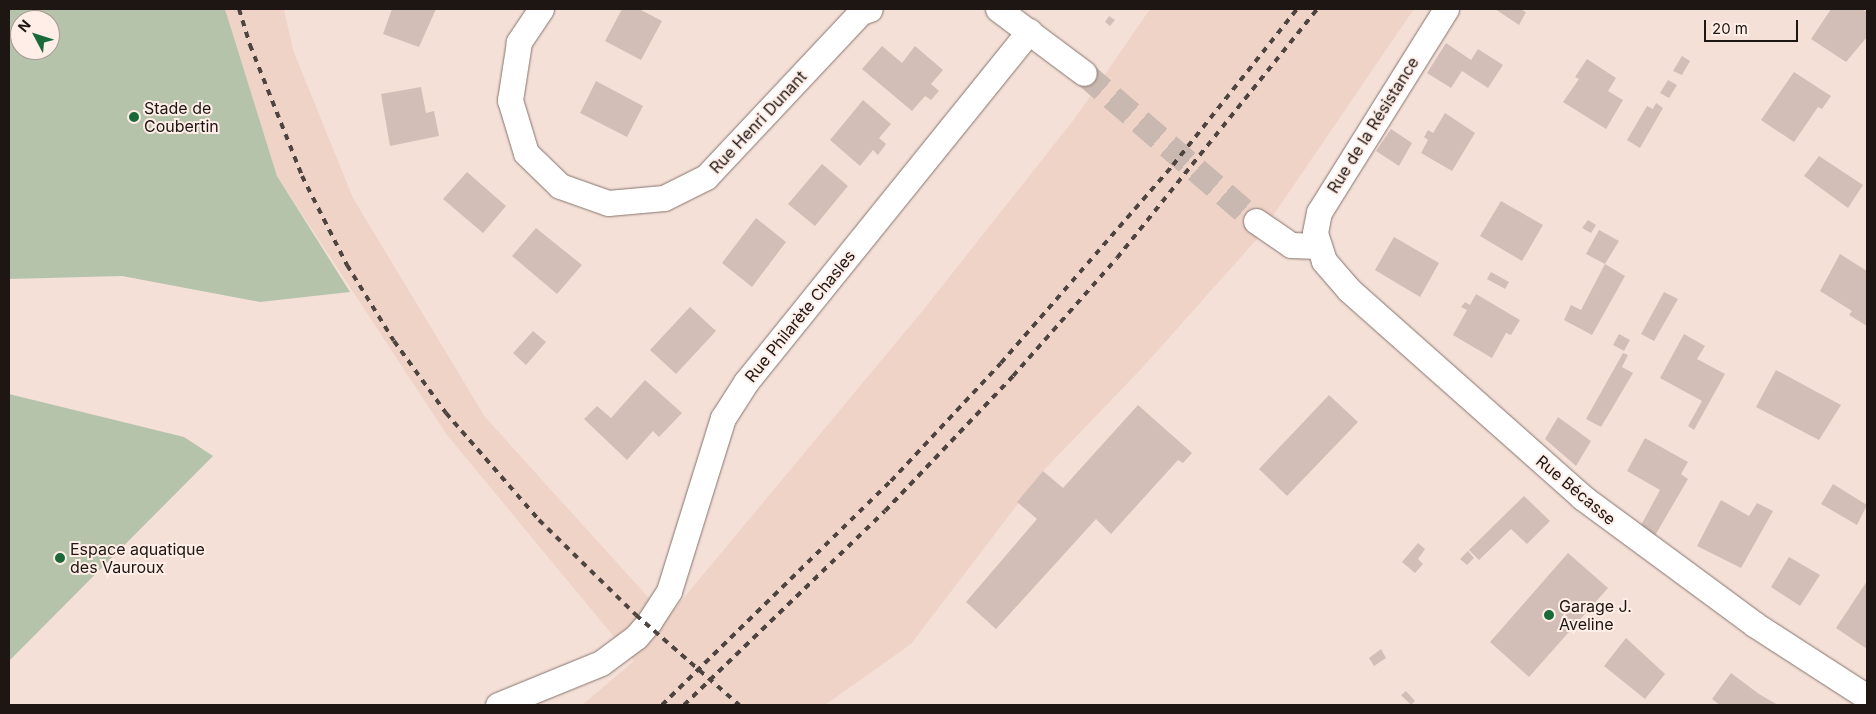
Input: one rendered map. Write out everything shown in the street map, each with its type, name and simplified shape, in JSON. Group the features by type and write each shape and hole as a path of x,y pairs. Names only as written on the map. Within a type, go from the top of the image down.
{"street":[{"name":"Rue Henri Dunant","path":"540,9 519,42 510,100 526,152 560,186 608,203 664,198 706,177 861,12 870,9"},
{"name":"Rue de la Résistance","path":"1317,246 1319,212 1446,9"},
{"path":"1004,10 1084,73"},
{"name":"Rue Philarète Chasles","path":"498,705 601,663 636,637 669,591 723,418 746,382 1029,31"},
{"path":"1256,221 1291,245 1317,246"},
{"name":"Rue Bécasse","path":"1317,246 1324,261 1349,290 1582,497 1754,624 1867,698"}],"shaded area":[{"path":"225,9 284,9 293,50 353,198 485,417 667,618 924,309 1075,118 1150,9 1414,9 1257,239 1143,367 1043,471 911,644 825,705 582,705 634,661 447,435 277,176"}],"green space":[{"name":"Stade de Coubertin","path":"9,9 225,9 277,176 350,292 260,302 122,276 9,279"},
{"name":"Espace aquatique des Vauroux","path":"9,394 184,437 213,456 9,661"}],"building":[{"path":"392,9 436,9 419,47 383,34"},
{"path":"622,9 639,9 662,21 641,60 605,41"},
{"path":"1495,9 1520,9 1526,12 1519,25"},
{"path":"1831,9 1862,9 1867,12 1867,37 1846,62 1811,39"},
{"path":"1109,16 1115,20 1110,26 1105,22"},
{"path":"1446,43 1471,60 1478,49 1503,65 1488,88 1462,71 1451,88 1427,73"},
{"path":"882,46 902,63 915,46 943,70 931,84 939,91 931,100 925,96 912,111 862,69"},
{"path":"1682,56 1690,61 1682,75 1673,71"},
{"path":"1587,59 1616,78 1608,91 1623,100 1606,129 1563,102 1579,79 1575,77"},
{"path":"1794,72 1831,96 1822,109 1818,107 1794,142 1761,120"},
{"path":"1668,80 1677,85 1669,98 1660,93"},
{"path":"596,81 643,106 627,137 580,113"},
{"path":"421,87 426,113 434,111 439,136 390,146 381,94"},
{"path":"863,100 891,124 879,138 886,144 878,155 873,150 860,166 830,140"},
{"path":"1656,103 1663,108 1640,148 1627,140 1647,106 1653,109"},
{"path":"1445,113 1475,133 1452,171 1421,153 1428,140 1424,137 1428,130 1433,133"},
{"path":"1391,129 1412,143 1399,166 1376,151"},
{"path":"1819,156 1863,185 1848,208 1804,176"},
{"path":"822,164 848,186 815,226 788,204"},
{"path":"467,172 506,206 483,233 443,199"},
{"path":"1501,201 1543,225 1522,261 1480,236"},
{"path":"756,218 786,242 752,287 722,263"},
{"path":"1588,220 1596,225 1591,233 1582,228"},
{"path":"536,228 582,265 557,294 512,256"},
{"path":"1599,230 1619,241 1605,264 1586,254"},
{"path":"1394,237 1439,263 1420,297 1375,270"},
{"path":"1840,254 1867,271 1867,326 1849,315 1852,311 1820,291"},
{"path":"1605,264 1625,276 1592,335 1564,320 1571,305 1581,310"},
{"path":"1491,272 1509,282 1505,289 1487,279"},
{"path":"1664,292 1678,299 1654,341 1641,334"},
{"path":"1476,294 1520,320 1511,335 1506,333 1492,358 1453,335 1467,310 1461,307 1465,302 1470,305"},
{"path":"690,307 716,331 676,374 650,350"},
{"path":"533,331 546,342 526,365 513,353"},
{"path":"1619,334 1630,340 1624,351 1613,345"},
{"path":"1684,334 1705,346 1697,359 1725,374 1694,430 1688,426 1702,401 1660,378"},
{"path":"1623,353 1628,355 1622,367 1633,373 1601,427 1586,419"},
{"path":"1776,370 1841,405 1819,440 1756,407"},
{"path":"645,380 682,413 659,437 653,431 627,460 584,419 597,406 611,418"},
{"path":"1329,395 1358,422 1287,496 1259,469"},
{"path":"1138,405 1192,453 1183,463 1178,460 1111,534 1096,519 996,629 966,602 1037,519 1017,502 1043,471 1063,488"},
{"path":"1558,417 1591,441 1576,466 1545,439"},
{"path":"1645,438 1688,462 1681,474 1688,479 1653,539 1639,529 1660,490 1627,471"},
{"path":"1833,484 1867,505 1857,525 1821,504"},
{"path":"1524,496 1550,521 1527,544 1511,529 1479,560 1469,550"},
{"path":"1721,500 1749,516 1757,503 1773,511 1741,568 1697,546"},
{"path":"1418,543 1425,549 1418,559 1423,564 1415,573 1402,562"},
{"path":"1468,551 1474,558 1467,565 1460,559"},
{"name":"Garage J. Aveline","path":"1568,553 1608,588 1529,677 1490,642"},
{"path":"1789,557 1820,575 1800,606 1771,587"},
{"path":"1867,581 1867,649 1836,628"},
{"path":"1626,638 1665,674 1645,699 1604,666"},
{"path":"1381,649 1386,658 1374,666 1369,658"},
{"path":"1731,673 1759,694 1778,705 1720,705 1712,699"},
{"path":"1406,691 1415,701 1411,705 1401,695"}],"tunnel":[{"path":"1084,73 1256,221"}],"railway":[{"path":"239,9 250,45 302,176 347,265 394,341 446,413 539,520 636,615 739,705"},
{"path":"662,705 891,481 1001,363 1173,165 1297,9"},
{"path":"684,705 885,511 1013,376 1117,258 1317,9"}],"place":[{"name":"Stade de Coubertin","path":"134,117"},
{"name":"Espace aquatique des Vauroux","path":"60,558"},
{"name":"Garage J. Aveline","path":"1549,615"}]}
